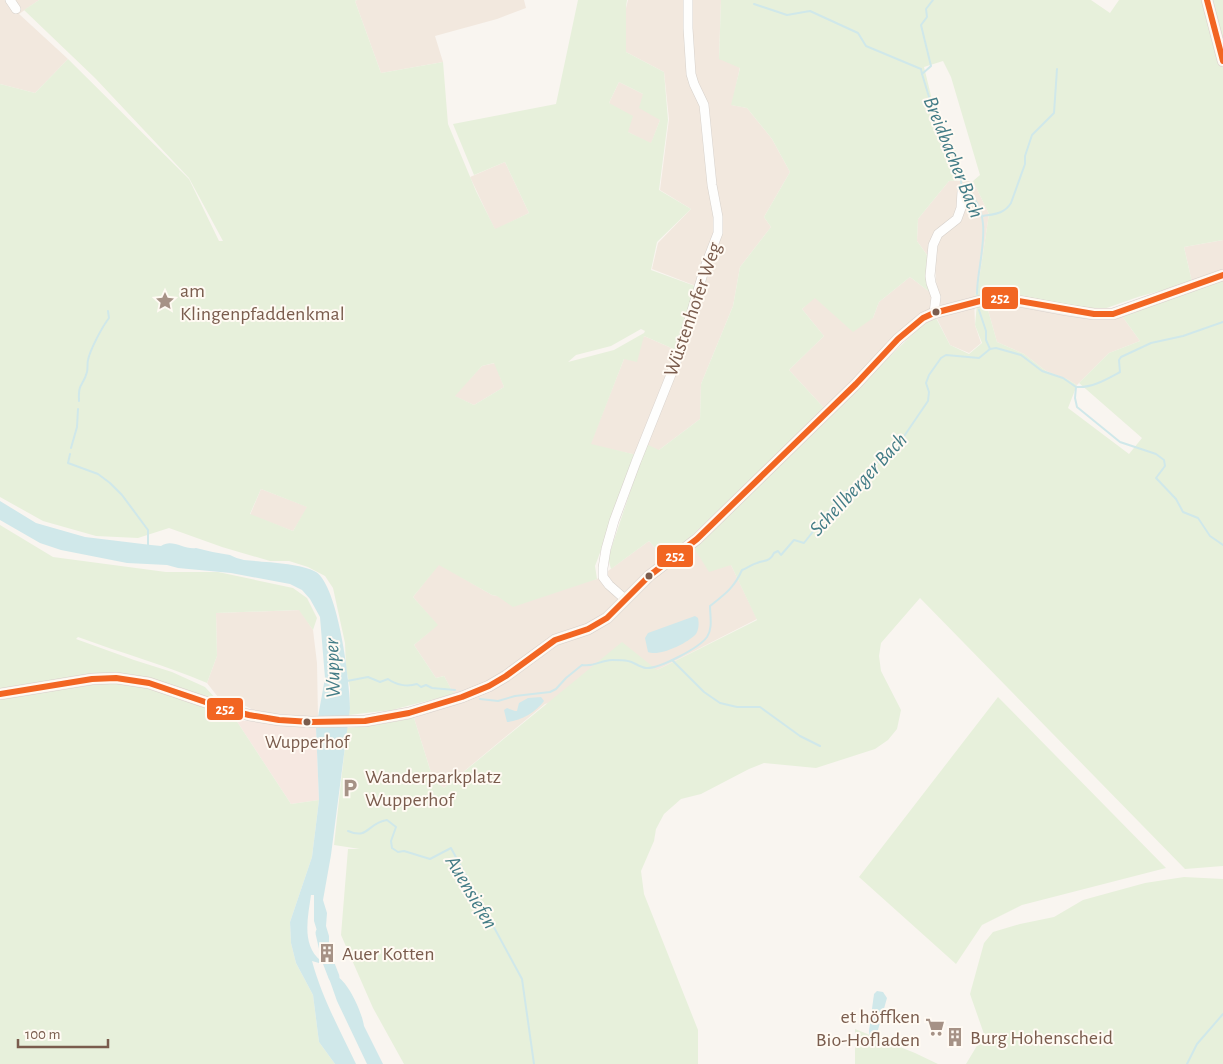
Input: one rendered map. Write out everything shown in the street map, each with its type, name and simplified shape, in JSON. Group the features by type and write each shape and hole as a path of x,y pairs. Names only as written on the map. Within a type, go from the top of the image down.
{"main road":[{"path":"1207,0 1223,61"},
{"path":"0,694 92,678 116,678 149,683 229,710 279,720 311,722 356,722 409,713 467,695 489,686 518,669 550,643 598,624 626,600 649,576 697,539 856,384 898,339 923,318 934,313 980,301 1002,298 1068,310 1107,314 1223,276"}],"street":[{"path":"10,0 16,9"},
{"name":"Wüstenhofer Weg","path":"626,600 603,577 606,549 614,521 636,462 678,358 705,267 718,233 718,217 712,185 704,105 694,84 692,74 688,28 688,0"},
{"path":"934,313 936,297 930,276 933,245 938,234 957,219 961,208 962,191"}],"shaded area":[{"path":"0,0 39,0 19,14 68,59 35,93 0,84"},
{"path":"524,0 526,8 497,19 435,36 443,62 381,73 355,1"},
{"path":"628,0 721,0 719,58 740,67 732,105 747,108 772,139 790,172 764,217 771,227 740,267 733,306 701,384 700,419 659,450 637,455 590,445 624,359 644,336 676,350 701,288 652,269 658,243 691,209 660,190 669,119 664,72 626,52 626,8"},
{"path":"619,82 643,94 660,120 651,144 628,132 609,103"},
{"path":"505,162 529,213 495,230 470,177"},
{"path":"949,181 973,181 989,214 978,286 974,298 975,325 981,343 969,353 950,345 934,313 825,409 789,370 824,336 802,309 815,297 873,318 879,302 910,277 931,293 937,293 935,266 917,241 918,219"},
{"path":"1223,240 1223,274 1192,282 1184,247"},
{"path":"986,303 1008,303 1122,316 1140,341 1109,353 1077,385 1046,371 1024,354 997,342"},
{"path":"495,363 504,387 474,405 454,396 482,366"},
{"path":"261,489 308,507 293,531 250,515"},
{"path":"649,541 664,558 694,548 731,565 757,619 657,670 545,704 444,788 433,779 414,718 458,702 444,676 436,678 414,645 437,625 413,597 439,564 492,595 497,596 597,579"},
{"name":"Wupperhof","path":"300,610 313,630 317,663 318,717 257,712 238,702 218,697 207,683 217,656 216,613"},
{"path":"236,720 316,728 319,800 291,804"}],"green space":[{"path":"39,0 357,0 355,1 381,73 443,62 448,124 476,191 495,229 529,213 505,162 474,175 453,124 556,104 578,0 627,0 626,52 664,72 668,120 659,190 691,209 657,242 651,270 695,286 676,350 644,336 637,362 624,359 591,444 637,455 595,566 597,579 513,607 497,596 439,565 413,597 438,625 414,645 436,678 444,676 454,694 392,710 349,715 350,688 346,668 345,643 333,588 325,576 308,567 289,561 270,561 222,547 169,528 138,538 96,536 43,521 0,497 0,84 35,93 68,59 189,179 219,241 223,241 189,178 95,78 24,10","holes":["619,82 643,94 639,108 660,120 651,143 628,132 633,116 609,103","641,329 645,331 614,350 568,362 576,355 611,346","494,363 504,387 474,405 455,396 482,366","261,489 307,507 293,531 250,514"]},
{"path":"721,0 1091,0 1110,13 1119,0 1223,0 1223,240 1184,247 1192,282 1138,297 1101,310 1075,307 1012,294 1001,293 974,298 978,286 989,214 973,181 980,175 951,77 943,61 924,67 936,116 959,157 962,180 949,181 918,219 917,241 932,262 931,293 910,277 879,302 873,318 853,332 815,298 802,309 824,336 789,370 825,409 688,539 664,558 649,541 611,569 608,558 646,444 659,450 700,419 701,384 733,306 740,267 771,227 764,217 790,172 772,139 747,108 731,105 740,68 719,59"},
{"path":"1223,280 1223,866 1185,869 920,598 881,643 879,656 881,671 901,710 897,729 888,740 875,749 816,768 764,763 701,794 681,799 664,814 656,829 654,841 641,871 644,894 698,1030 698,1064 404,1064 373,1008 341,935 348,849 360,849 334,845 347,728 414,718 433,779 444,788 622,642 657,670 757,620 731,565 709,572 694,548 922,325 936,318 950,345 969,354 982,343 975,325 977,304 986,303 997,342 1024,354 1046,371 1077,385 1068,408 1129,454 1142,438 1079,383 1109,353 1140,341 1122,316"},
{"path":"0,525 53,557 166,572 218,572 293,588 307,598 317,618 313,630 299,610 216,613 217,656 207,683 78,637 76,639 172,672 205,687 236,720 291,804 319,800 312,857 290,922 291,943 296,963 313,995 319,1042 335,1064 0,1064"},
{"path":"998,697 1166,868 1022,905 982,925 956,964 859,877"},
{"path":"1184,877 1223,879 1223,1064 966,1064 984,1034 970,994 984,943 993,932 1054,917 1083,900 1145,883"},
{"path":"855,1029 915,1053 938,1064 855,1064"}],"water":[{"name":"Wupper","path":"0,501 36,523 85,537 161,546 169,543 230,555 244,560 292,565 316,572 324,581 331,595 341,635 348,677 350,708 331,855 323,900 327,913 326,926 329,942 326,946 322,947 314,921 314,895 311,895 307,930 311,947 321,961 319,963 312,961 321,988 356,1064 335,1064 319,1042 313,995 296,963 291,943 290,922 312,857 319,800 316,728 325,678 320,617 310,599 302,590 290,584 231,573 178,568 167,565 127,563 61,550 40,543 0,520"},
{"path":"695,616 698,618 699,626 692,638 666,651 659,653 648,652 645,638 648,633"},
{"path":"541,697 544,701 532,712 518,720 507,722 504,710 507,708 517,711 519,703 528,698"},
{"path":"330,963 335,975 345,984 354,998 364,1026 383,1064 367,1064 337,1001 324,964"},
{"path":"877,991 883,992 887,998 874,1039 870,1038 869,1031 874,994"}],"waterway":[{"name":"Breidbacher Bach","path":"933,0 926,9 927,17 921,25 931,66 922,74 937,123 957,157 962,187"},
{"path":"754,4 787,15 810,11 858,33 866,46 921,69 922,74"},
{"path":"983,216 1002,211 1011,203 1025,164 1025,156 1032,135 1054,113 1057,69"},
{"name":"Breidbacher Bach","path":"966,190 975,200 981,212 983,225 977,294"},
{"name":"Breidbacher Bach","path":"979,310 990,349"},
{"path":"79,401 79,391 87,372 89,356 109,318 108,311"},
{"path":"1077,387 1094,385 1120,372 1119,360 1121,357 1151,343 1183,336 1223,322"},
{"name":"Schellberger Bach","path":"480,699 498,701 515,696 550,692 556,689 582,665 591,665 608,660 624,660 646,668 660,665 688,652 703,642 711,626 710,606 725,594 742,570 769,559 778,551 781,555 794,540 804,543 837,501 876,463 896,448 928,401 929,392 926,383 929,375 941,358 946,355 979,358 990,349 996,348 1021,355 1042,371 1063,378 1076,387 1075,398 1077,407 1120,442 1156,454 1164,460 1165,466 1156,478 1176,499 1183,512 1198,518 1210,536 1223,545"},
{"path":"71,448 77,427 78,409"},
{"path":"70,454 68,463 98,474 122,495 148,530 148,546"},
{"path":"672,660 704,692 720,703 737,707 760,707 800,736 820,746"},
{"name":"Schellberger Bach","path":"347,681 368,677 380,682 388,679 402,685 417,684 421,687 426,685 432,688 455,690"},
{"name":"Auensiefen","path":"348,831 360,834 375,824 387,820 396,827 391,841 392,848 398,852 404,851 430,859 451,848 522,979 534,1064"},
{"path":"321,933 327,959 334,977"},
{"path":"1187,1064 1197,1044 1223,1014"}],"transit line":[{"name":"252","path":"1207,0 1223,61"},
{"name":"252","path":"0,694 92,679 116,678 149,683 249,715 279,720 311,722 365,721 409,713 462,697 489,686 506,676 555,640 588,629 607,618 649,576 697,539 856,384 898,339 923,318 934,313 980,301 1002,298 1094,314 1113,314 1223,275"}],"place":[{"name":"am Klingenpfaddenkmal","path":"165,301"},
{"name":"Wupperhof","path":"307,722"},
{"name":"Wanderparkplatz Wupperhof","path":"350,788"},
{"name":"Auer Kotten","path":"327,953"},
{"name":"et höffken Bio-Hofladen","path":"935,1027"},
{"name":"Burg Hohenscheid","path":"955,1037"}]}
